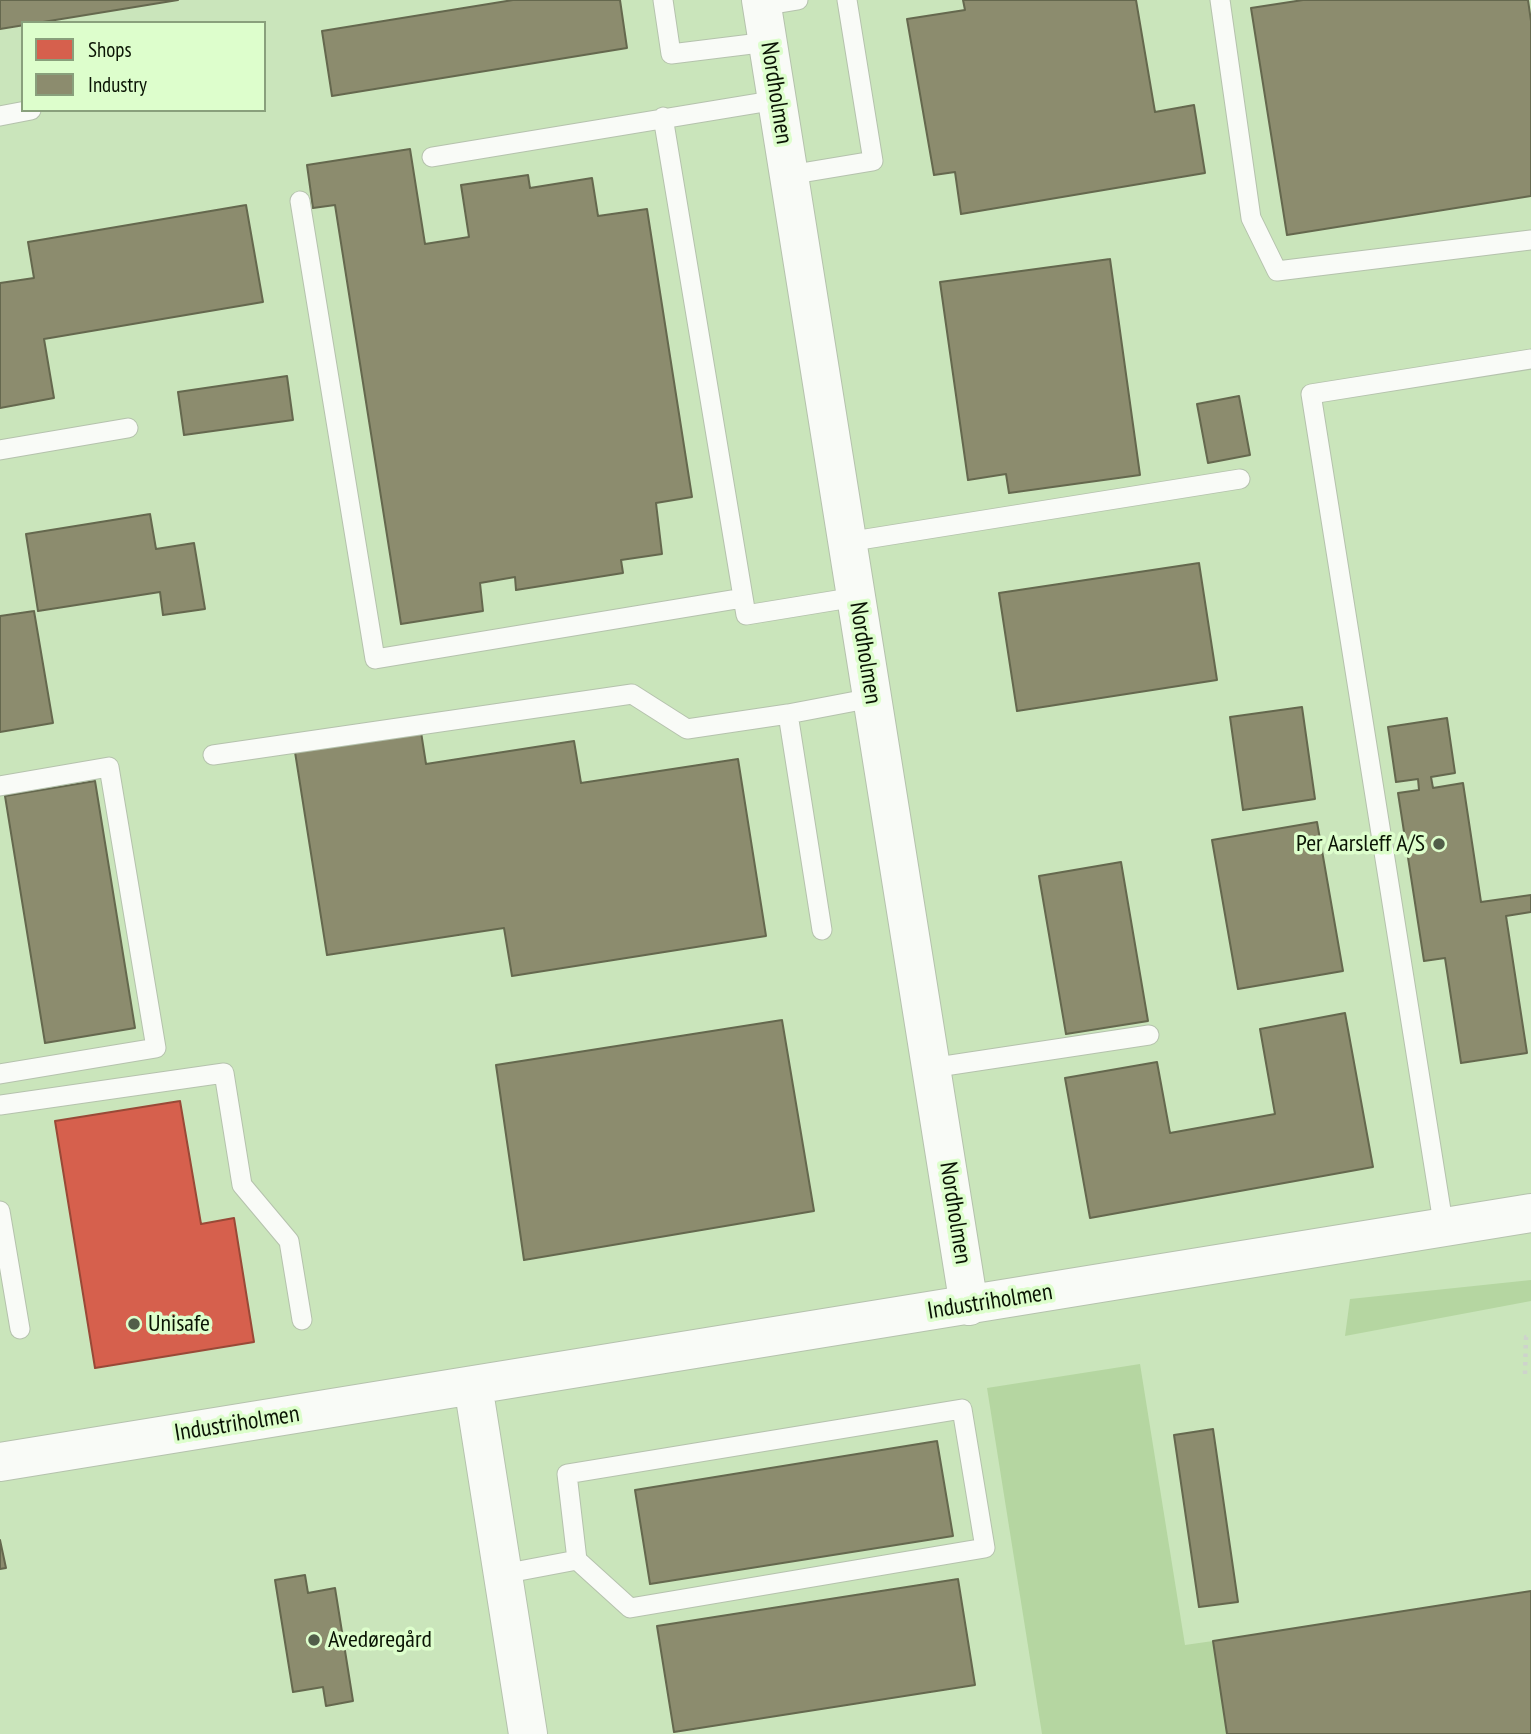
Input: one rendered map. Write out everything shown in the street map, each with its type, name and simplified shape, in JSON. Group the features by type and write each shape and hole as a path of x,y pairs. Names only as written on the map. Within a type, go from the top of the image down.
{"street":[{"name":"Nordholmen","path":"772,12 777,100 969,1306"},
{"name":"Industriholmen","path":"0,1462 1444,1229 1523,1220"},
{"path":"473,1385 528,1734"}],"lane":[{"path":"663,0 671,54 772,12"},
{"path":"789,175 873,161 847,0"},
{"path":"1220,0 1251,218 1277,271 1531,240"},
{"path":"432,157 777,100"},
{"path":"0,116 21,112"},
{"path":"663,117 746,615 856,597"},
{"path":"300,201 375,659 743,598"},
{"path":"1444,1229 1311,394 1531,359"},
{"path":"0,450 128,428"},
{"path":"848,542 1240,479"},
{"path":"213,755 632,694 687,729 872,698"},
{"path":"788,713 822,930"},
{"path":"0,786 109,767 156,1048 0,1074"},
{"path":"931,1068 1149,1035"},
{"path":"0,1105 224,1073 242,1185 289,1241 302,1320"},
{"path":"0,1211 20,1329"},
{"path":"962,1409 985,1548 631,1608 577,1560 567,1474 962,1409"},
{"path":"503,1574 577,1560"}],"path":[{"path":"1525,1374 1527,1337 1531,1336"}],"shaded area":[{"path":"0,0 1531,0 1531,1734 0,1734"},
{"path":"1531,1280 1531,1301 1345,1336 1350,1299"},
{"path":"1140,1364 1185,1645 1213,1641 1227,1734 1042,1734 987,1388"}],"building: Shops":[{"path":"180,1101 201,1224 234,1218 254,1342 95,1368 55,1121"}],"building: Industry":[{"path":"0,0 178,0 49,21 21,21 21,26 0,29"},
{"path":"513,0 620,0 627,48 332,96 322,31"},
{"path":"963,0 1136,0 1155,112 1194,105 1205,173 961,214 955,172 934,175 907,19 965,10"},
{"path":"1303,0 1528,0 1531,21 1531,196 1287,235 1251,8"},
{"path":"410,149 425,244 469,237 461,185 528,175 530,188 592,178 598,216 647,209 692,497 656,503 662,554 621,560 623,573 516,590 515,577 480,583 483,611 401,624 335,205 313,208 307,165"},
{"path":"246,205 263,302 44,339 54,398 0,408 0,283 34,278 28,242"},
{"path":"1110,259 1140,475 1009,493 1006,474 968,480 940,282"},
{"path":"287,376 293,420 184,435 178,392"},
{"path":"1239,396 1250,455 1208,463 1197,404"},
{"path":"150,514 156,549 194,543 205,609 163,615 160,592 38,611 26,534"},
{"path":"1199,563 1217,680 1017,711 999,593"},
{"path":"34,611 53,723 0,732 0,616"},
{"path":"1302,707 1315,799 1243,810 1230,717"},
{"name":"Per Aarsleff A/S","path":"1447,718 1455,773 1431,777 1433,788 1463,783 1481,902 1531,895 1531,912 1506,916 1527,1053 1461,1063 1445,958 1424,961 1398,793 1419,790 1418,779 1396,782 1388,727"},
{"path":"421,732 426,764 574,741 581,783 738,759 766,936 512,976 504,928 327,955 295,752"},
{"path":"95,781 135,1028 45,1043 5,796"},
{"path":"1317,822 1343,971 1238,989 1212,840"},
{"path":"1121,862 1148,1021 1066,1034 1039,876"},
{"path":"1345,1013 1373,1167 1090,1218 1065,1078 1157,1062 1170,1133 1275,1114 1260,1029"},
{"path":"782,1020 814,1211 524,1260 496,1065"},
{"path":"1213,1429 1238,1602 1199,1607 1174,1435"},
{"path":"937,1441 953,1536 650,1584 635,1490"},
{"path":"0,1540 6,1568 0,1569"},
{"name":"Avedøregård","path":"305,1575 308,1593 335,1588 353,1701 326,1706 323,1687 293,1692 275,1580"},
{"path":"958,1579 975,1685 674,1732 657,1626"},
{"path":"1531,1591 1531,1734 1227,1734 1213,1641"}],"place":[{"name":"Per Aarsleff A/S","path":"1439,844"},
{"name":"Unisafe","path":"134,1324"},
{"name":"Avedøregård","path":"314,1640"}]}
